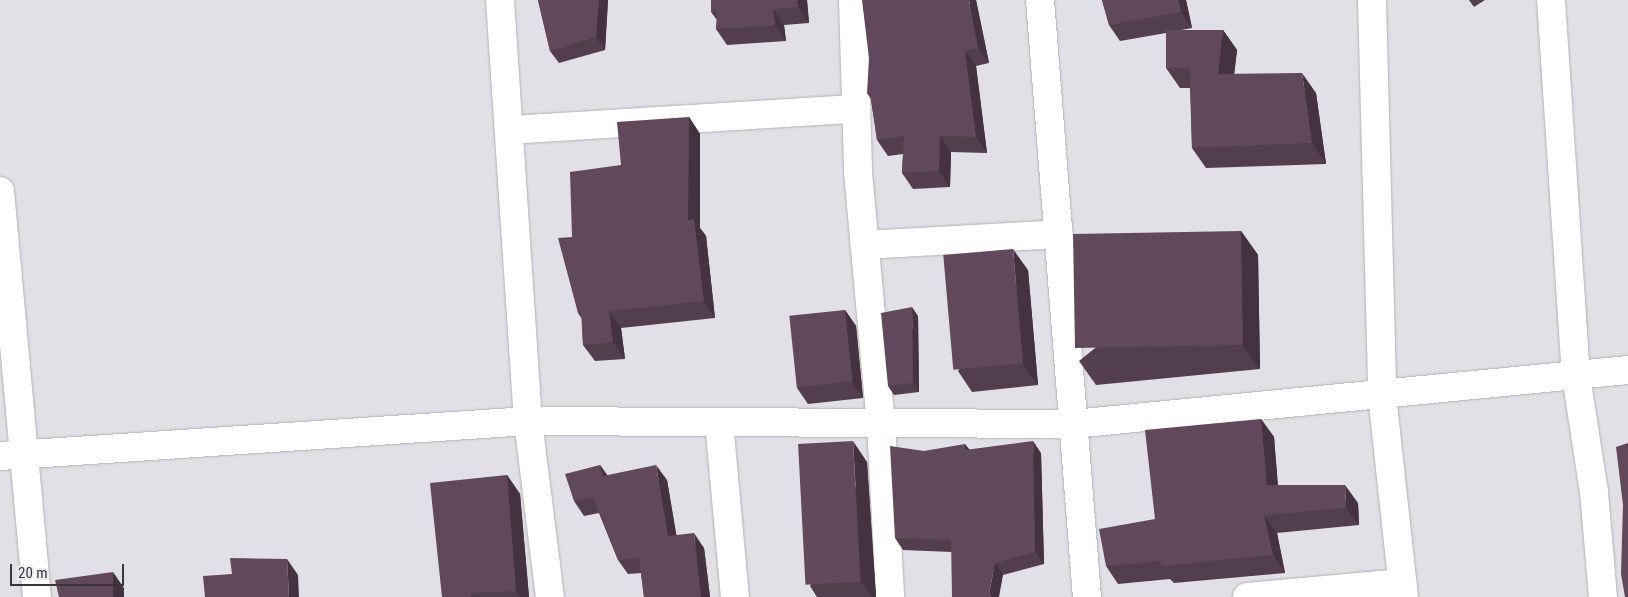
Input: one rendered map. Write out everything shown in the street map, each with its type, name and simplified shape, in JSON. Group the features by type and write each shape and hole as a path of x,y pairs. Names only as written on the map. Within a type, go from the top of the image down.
{"street":[{"path":"500,0 528,421 550,597"},
{"path":"853,0 856,109 880,423 890,597"},
{"path":"1040,0 1087,597"},
{"path":"1247,597 1403,590 1382,395 1372,0"},
{"path":"1551,0 1576,376 1594,492 1603,597"},
{"path":"509,130 856,109"},
{"path":"0,191 12,455 37,597"},
{"path":"865,245 1059,234"},
{"path":"12,455 528,421 1073,424 1628,370"},
{"path":"719,422 735,597"}],"building":[{"path":"538,0 599,0 596,37 550,51"},
{"path":"711,0 797,0 798,7 773,9 775,25 716,29 717,12 711,12"},
{"path":"862,0 969,0 978,48 965,51 976,137 940,136 939,171 902,173 904,136 877,140 870,93 867,93 869,58"},
{"path":"1102,0 1178,0 1181,12 1109,25"},
{"path":"1166,30 1223,30 1218,74 1302,73 1312,143 1192,148 1190,68 1166,68"},
{"path":"689,117 688,220 694,219 704,301 609,311 613,342 583,345 581,312 578,313 558,238 572,237 570,172 621,165 617,122"},
{"path":"1241,231 1243,345 1075,348 1073,234"},
{"path":"1013,249 1023,364 953,370 943,255"},
{"path":"912,307 913,383 888,386 881,313"},
{"path":"845,310 853,382 797,387 789,316"},
{"path":"1261,419 1267,485 1345,485 1346,508 1264,515 1273,555 1161,566 1161,561 1106,566 1099,529 1155,519 1145,430"},
{"path":"853,441 860,582 805,585 798,444"},
{"path":"1033,441 1035,552 995,563 989,594 991,597 952,597 951,540 895,538 890,446 924,451 965,444 965,450"},
{"path":"1628,443 1628,597 1625,597 1621,574 1623,505 1616,447"},
{"path":"600,465 603,476 656,465 668,536 694,533 701,597 644,597 639,558 618,560 593,498 574,501 565,474"},
{"path":"507,475 516,591 471,593 471,597 442,597 430,483"},
{"path":"230,558 287,559 289,597 205,597 203,576 232,574"},
{"path":"113,572 113,597 59,597 55,580"}]}
